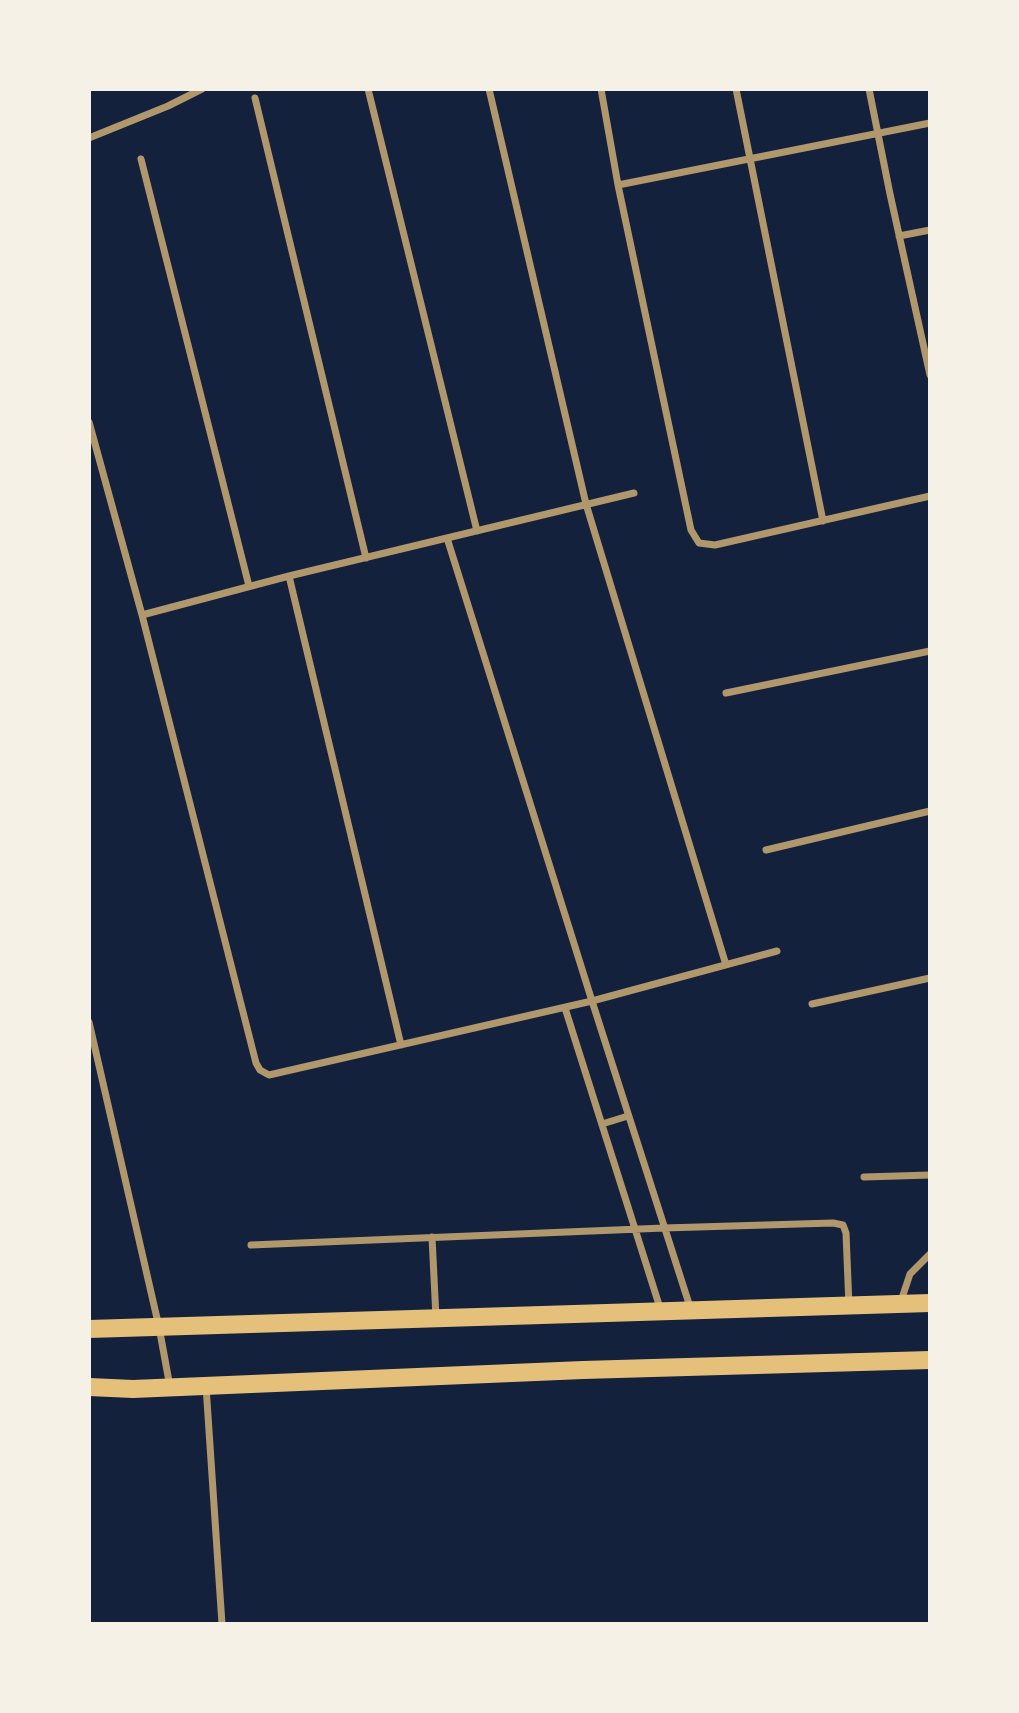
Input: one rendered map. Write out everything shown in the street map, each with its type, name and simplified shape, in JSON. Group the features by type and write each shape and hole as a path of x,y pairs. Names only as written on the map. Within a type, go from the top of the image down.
{"main road":[{"path":"89,1329 930,1303"},
{"path":"89,1387 133,1389 583,1370 930,1360"}],"street":[{"path":"89,138 202,89"},
{"path":"368,89 477,531"},
{"path":"489,89 586,504 726,965"},
{"path":"601,89 618,185 691,530 699,543 715,545 930,496"},
{"path":"736,89 824,521"},
{"path":"869,89 930,375"},
{"path":"255,98 366,558"},
{"path":"618,185 930,123"},
{"path":"141,159 249,586"},
{"path":"899,236 930,230"},
{"path":"89,422 260,1070 270,1075 592,1002 778,951"},
{"path":"142,615 289,576 634,493"},
{"path":"447,538 691,1311"},
{"path":"289,576 401,1045"},
{"path":"726,693 930,651"},
{"path":"766,849 930,811"},
{"path":"812,1004 930,978"},
{"path":"565,1008 661,1312"},
{"path":"89,1022 171,1387"},
{"path":"602,1124 628,1116"},
{"path":"864,1177 930,1175"},
{"path":"251,1245 833,1223 843,1225 846,1233 849,1306"},
{"path":"432,1237 436,1318"},
{"path":"900,1304 910,1274 930,1254"},
{"path":"206,1386 222,1624"}]}
